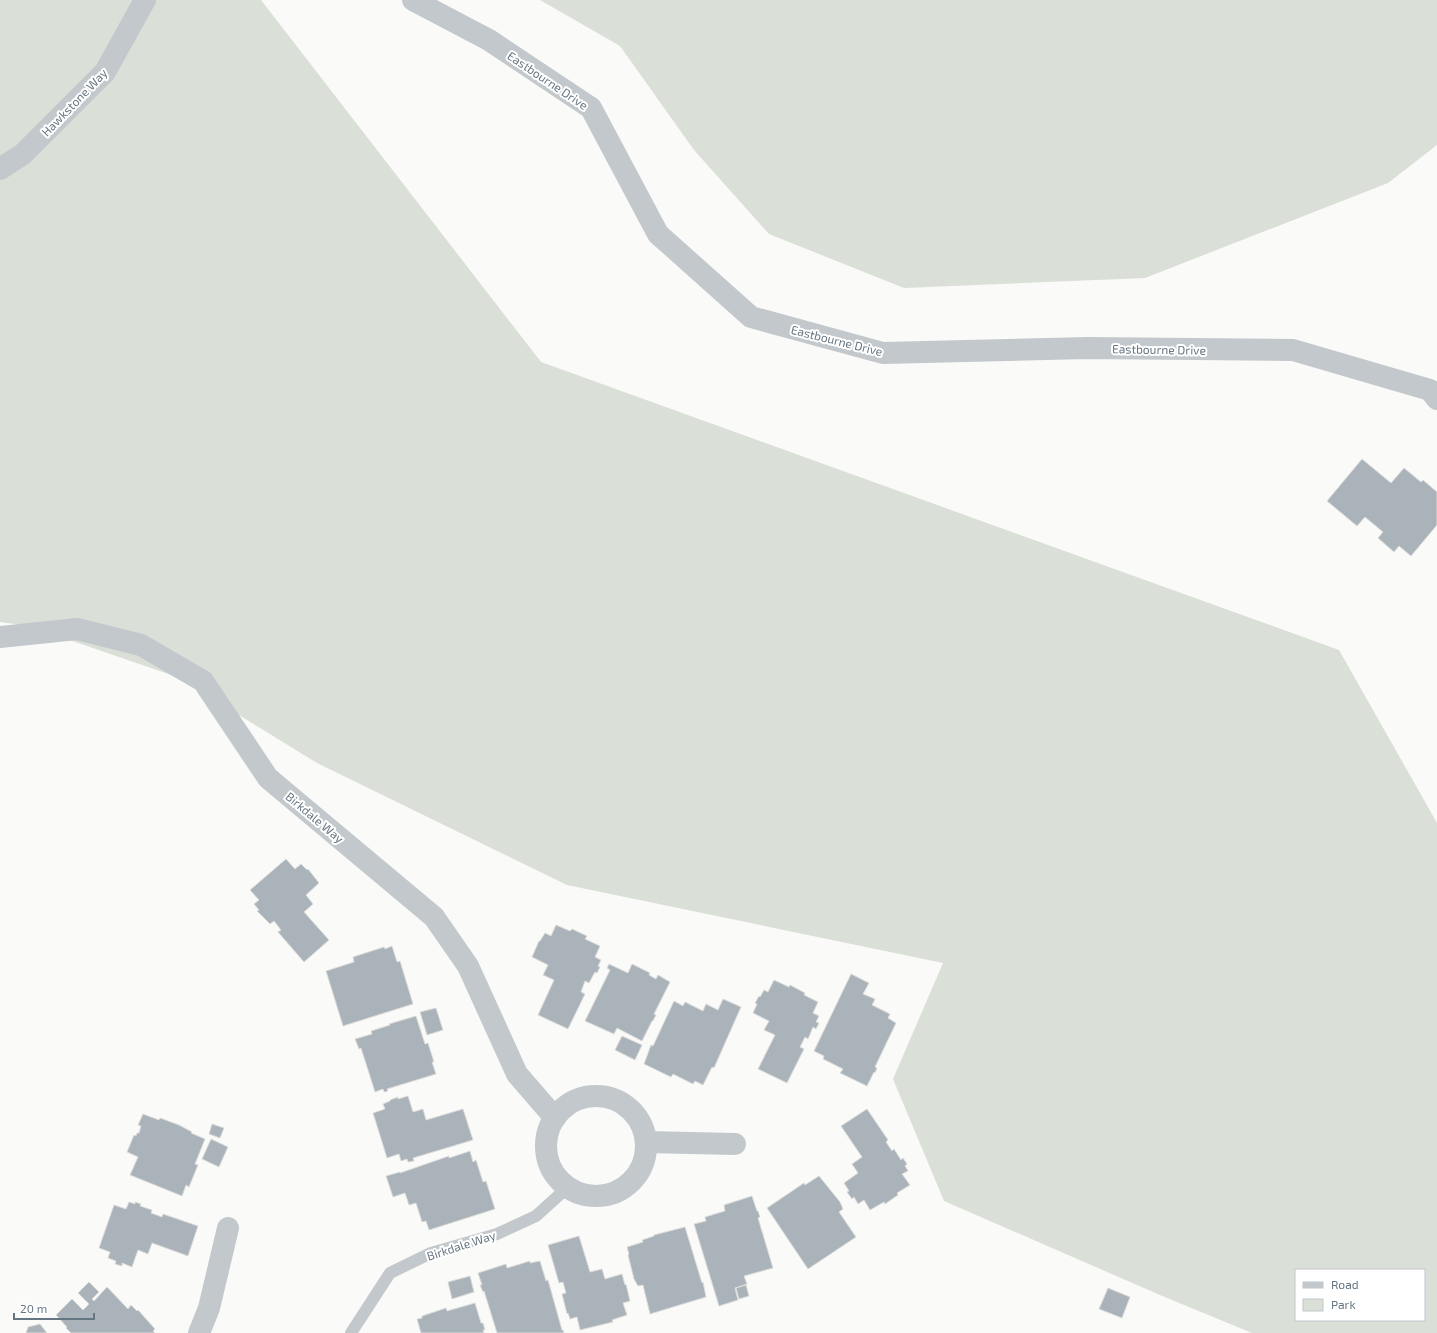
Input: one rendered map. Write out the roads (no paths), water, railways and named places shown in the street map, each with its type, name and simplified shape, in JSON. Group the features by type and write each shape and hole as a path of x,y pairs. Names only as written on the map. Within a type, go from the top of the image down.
{"street":[{"name":"Hawkstone Way","path":"0,169 23,154 105,72 145,0"},
{"name":"Eastbourne Drive","path":"413,0 490,40 591,108 658,234 751,317 883,353 1088,348 1293,350 1435,390"},
{"name":"Birkdale Way","path":"0,637 77,629 141,645 203,681 268,778 434,917 468,966 517,1074 555,1118"},
{"path":"594,1096 610,1098 623,1104 634,1114 643,1128 646,1142 645,1155 641,1167 635,1177 626,1186 615,1192 591,1196 579,1193 558,1179 551,1168 547,1155 546,1142 549,1129 555,1118 566,1106 579,1099 594,1096"},
{"path":"646,1142 735,1144"},
{"path":"199,1333 209,1308 228,1228"}],"lane":[{"name":"Birkdale Way","path":"351,1333 390,1273 430,1253 497,1234 536,1216 568,1187"}]}
